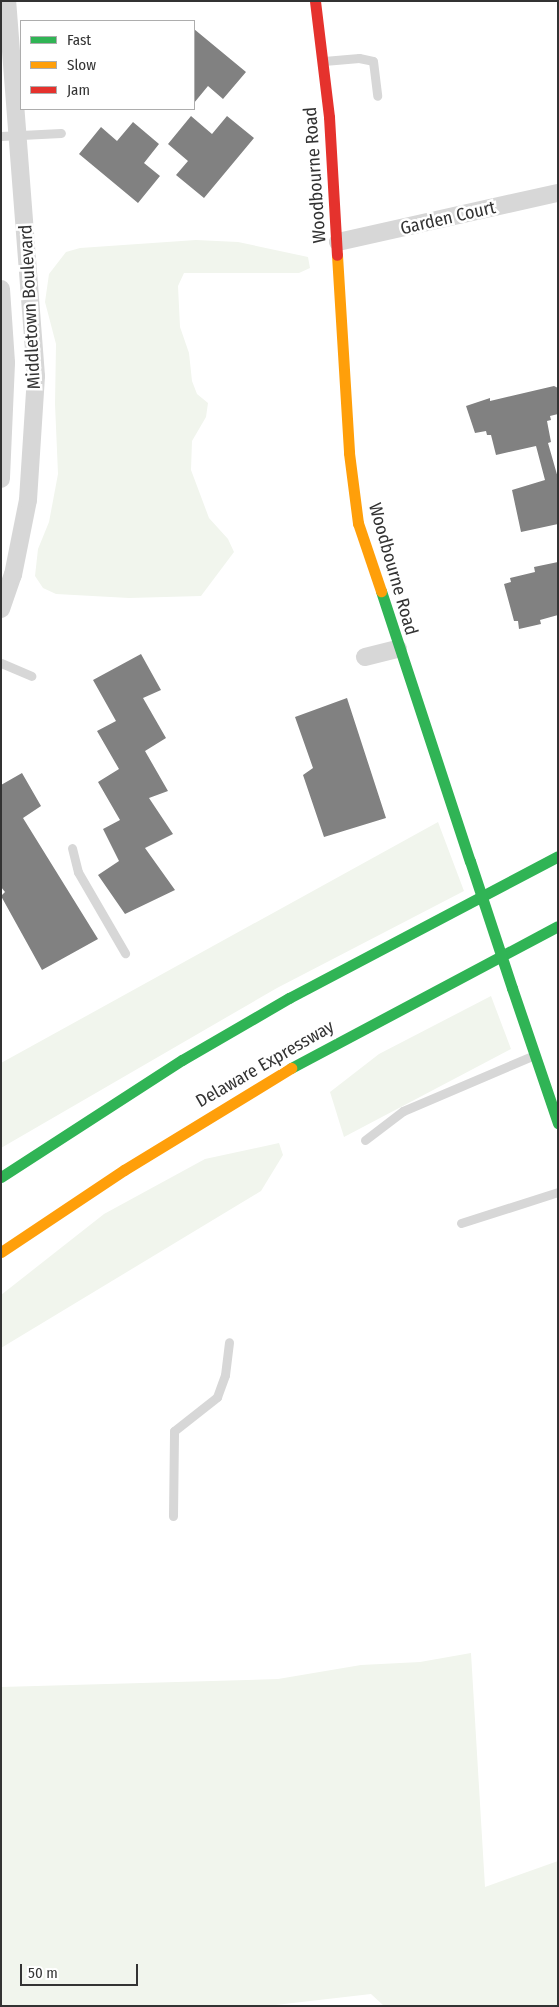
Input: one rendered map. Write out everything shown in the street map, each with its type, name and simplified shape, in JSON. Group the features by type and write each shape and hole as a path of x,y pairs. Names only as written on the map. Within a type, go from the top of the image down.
{"main road":[{"name":"Woodbourne Road","path":"315,1 329,116 338,242 349,453 357,514 398,649 558,1123"},
{"path":"1,1177 182,1060 289,998 558,856"},
{"name":"Delaware Expressway","path":"1,1252 124,1170 311,1056 558,926"}],"street":[{"name":"Middletown Boulevard","path":"1,610 13,575 28,500 35,368 10,136 7,1"},
{"name":"Garden Court","path":"338,242 558,193"},
{"name":"Middletown Boulevard","path":"1,289 4,363 1,479"},
{"path":"4,363 35,368"},
{"path":"366,657 398,649"}],"lane":[{"path":"321,62 359,58 373,61 377,96"},
{"path":"10,136 61,133"},
{"path":"1,663 31,676"},
{"path":"72,848 78,872 124,953"},
{"path":"365,1140 403,1111 535,1055"},
{"path":"461,1223 558,1192"},
{"path":"172,1516 174,1431 217,1397 225,1375 228,1342"}],"shaded area":[{"path":"196,240 238,242 308,257 310,268 299,273 184,273 178,286 180,327 189,353 192,381 197,394 208,403 206,417 192,441 191,470 209,518 228,539 234,552 201,596 129,598 56,594 43,588 35,576 38,549 49,522 58,474 55,404 56,344 45,302 49,274 66,252 80,248"},
{"path":"438,822 464,891 277,988 1,1148 1,1063"},
{"path":"491,996 511,1049 344,1137 330,1092 379,1054"},
{"path":"279,1143 283,1155 261,1191 1,1348 1,1295 104,1214 205,1159"},
{"path":"471,1653 485,1887 558,1861 558,2006 384,2006 371,1994 267,2006 1,2006 1,1687 278,1679 361,1665 420,1662"}],"building":[{"path":"195,30 246,72 223,99 208,86 195,102"},
{"path":"191,116 212,134 227,116 254,138 204,198 176,175 188,161 168,144"},
{"path":"133,122 159,144 144,163 160,176 138,203 79,154 101,127 117,141"},
{"path":"554,386 558,388 558,414 550,416 551,420 547,421 551,442 548,443 558,478 558,524 521,532 512,490 545,480 536,446 496,455 491,435 487,435 486,431 475,433 466,406 490,398 490,401"},
{"path":"558,562 558,615 540,620 541,624 519,629 518,621 514,621 504,584 511,582 510,578 535,572 534,567"},
{"path":"141,654 161,690 143,698 166,738 145,751 168,791 149,798 173,834 145,848 175,890 125,914 98,875 119,861 103,829 120,820 98,782 119,769 97,731 116,721 93,680"},
{"path":"347,698 386,818 324,837 303,775 313,768 295,717"},
{"path":"22,773 41,806 23,818 98,939 42,970 1,896 5,892 1,887 1,785"}],"traffic: fast":[{"path":"381,591 470,861"},
{"path":"1,1177 182,1060 289,998 558,856"},
{"path":"470,861 512,988"},
{"path":"291,1068 558,926"},
{"path":"512,988 558,1123"}],"traffic: slow":[{"path":"337,255 349,453 358,523 381,591"},
{"path":"1,1252 124,1170 291,1068"}],"traffic: jam":[{"path":"315,1 329,117 337,255"}]}
